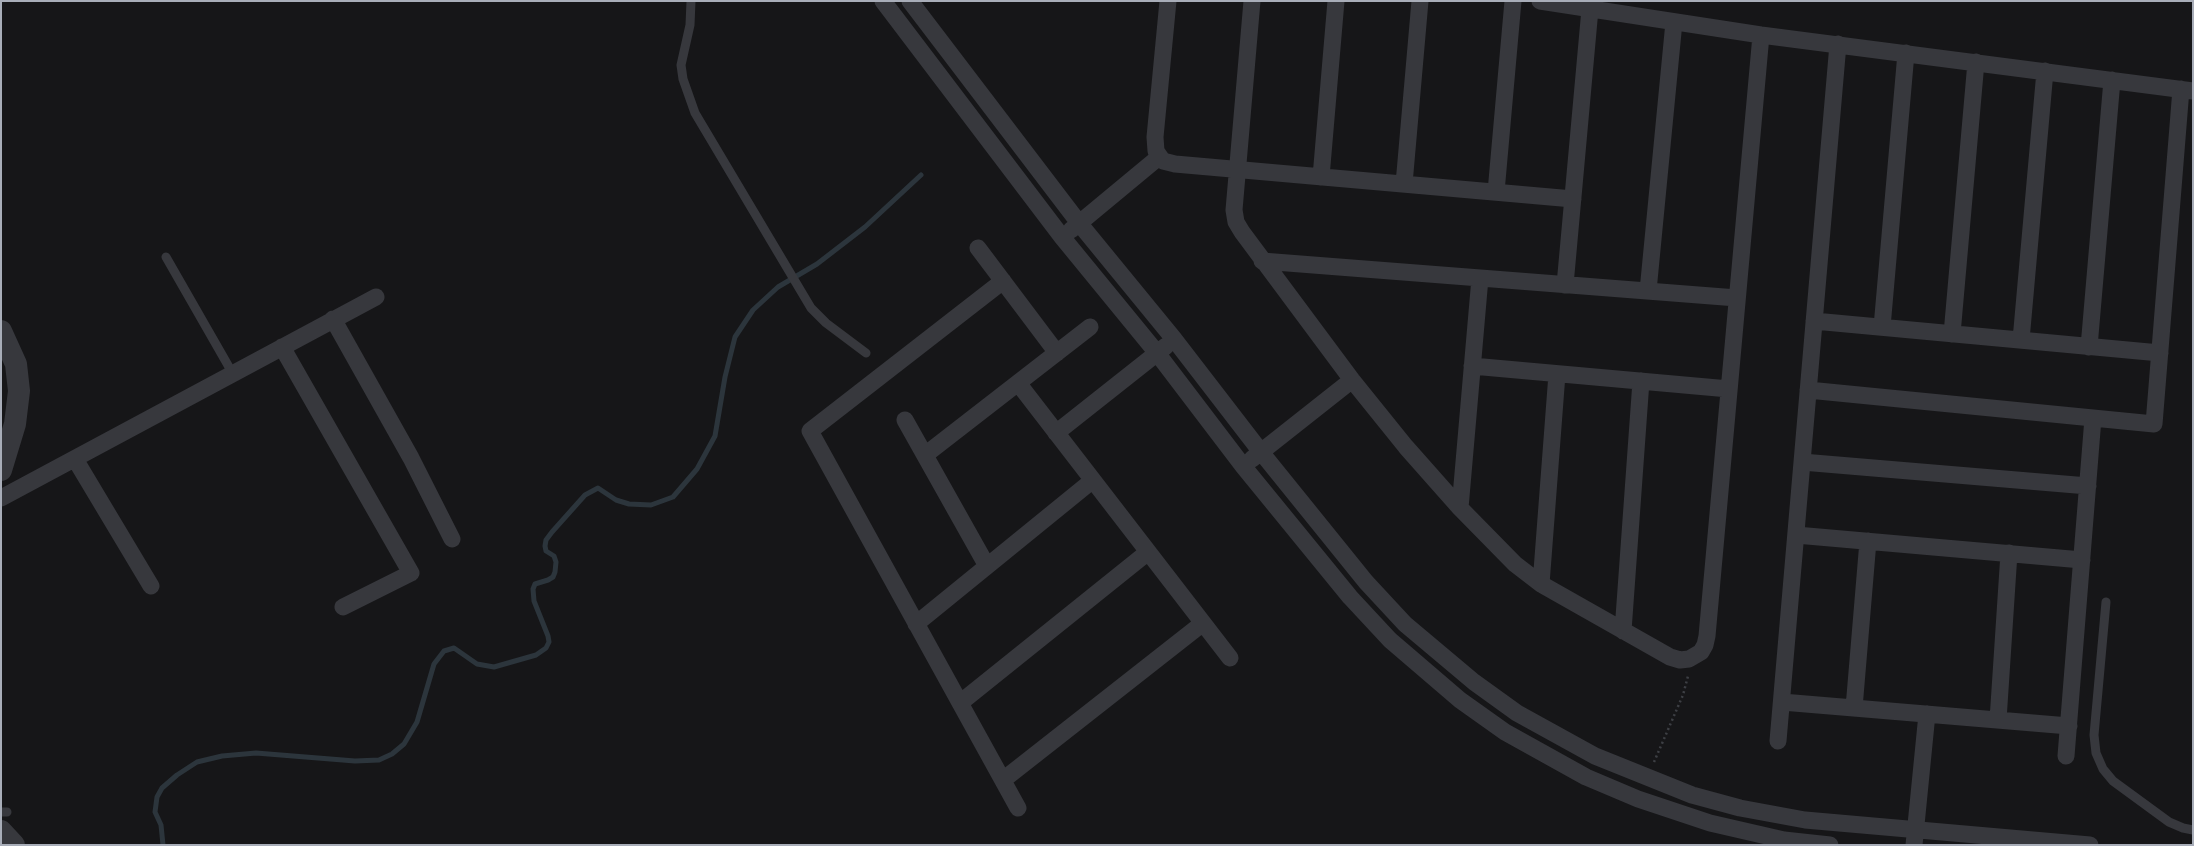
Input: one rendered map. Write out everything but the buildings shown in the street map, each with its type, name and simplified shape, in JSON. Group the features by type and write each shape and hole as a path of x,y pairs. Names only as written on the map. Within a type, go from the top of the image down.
{"street":[{"path":"883,1 1062,237 1157,353 1243,466 1350,597 1390,640 1460,700 1505,732 1545,756 1586,777 1683,816 1735,830 1784,840 1830,845"},
{"path":"910,1 1079,223 1174,339 1260,452 1371,587 1406,624 1474,682 1517,713 1556,736 1595,756 1647,778 1692,795 1765,814 1915,838 2090,845"},
{"path":"1168,1 1155,137 1156,151 1163,161 1174,164 1237,170 1573,199"},
{"path":"1252,1 1234,210 1236,222 1242,232 1262,261 1352,380 1406,447 1460,508 1515,564 1541,584 1670,657 1680,660 1689,659 1702,652 1706,640 1761,35"},
{"path":"1322,177 1336,1"},
{"path":"1404,184 1420,1"},
{"path":"1496,192 1513,1"},
{"path":"1540,1 1761,35 2187,90 2154,424 1808,390"},
{"path":"1565,285 1590,9"},
{"path":"1648,291 1674,22"},
{"path":"1778,741 1838,44"},
{"path":"1882,327 1906,53"},
{"path":"1952,334 1976,62"},
{"path":"2020,340 2045,71"},
{"path":"2089,347 2112,80"},
{"path":"1062,237 1159,157"},
{"path":"978,248 1057,353"},
{"path":"1262,261 1737,298"},
{"path":"1460,508 1480,278"},
{"path":"1003,281 810,432 1018,808"},
{"path":"1,498 376,297"},
{"path":"333,319 411,458 452,539"},
{"path":"1814,321 2160,353"},
{"path":"925,455 1090,327"},
{"path":"1,331 16,364 19,391 15,424 1,470"},
{"path":"1056,433 1174,339"},
{"path":"282,347 411,573 343,607"},
{"path":"1472,366 1729,389"},
{"path":"1541,584 1557,374"},
{"path":"1243,466 1352,380"},
{"path":"1623,630 1641,381"},
{"path":"1018,383 1230,658"},
{"path":"2066,756 2093,418"},
{"path":"905,420 987,566"},
{"path":"75,459 151,586"},
{"path":"1802,462 2088,486"},
{"path":"916,624 1093,480"},
{"path":"1796,535 2082,560"},
{"path":"1854,708 1868,541"},
{"path":"960,703 1148,552"},
{"path":"1998,720 2009,553"},
{"path":"1003,780 1203,623"},
{"path":"1460,700 1474,682"},
{"path":"1782,702 2069,726"},
{"path":"1915,838 1927,714"},
{"path":"1638,799 1647,778"},
{"path":"3,818 14,845"}],"lane":[{"path":"691,1 690,25 681,65 683,79 695,113 811,308 826,323 866,352"},
{"path":"166,257 233,374"},
{"path":"2106,602 2094,735 2096,753 2103,769 2113,781 2170,822 2183,828 2193,830"}],"path":[{"path":"1647,778 1683,695 1687,682 1689,659"}],"waterway":[{"path":"163,845 161,825 155,812 157,797 162,788 177,775 197,762 222,756 256,753 355,761 379,760 392,754 404,744 417,722 434,664 444,651 454,648 477,664 494,667 536,655 546,648 549,642 548,636 534,601 533,589 535,584 548,580 553,577 555,572 556,562 554,556 546,551 545,546 546,540 552,532 585,495 598,488 616,500 629,504 651,505 673,497 697,469 715,436 725,377 735,337 753,310 778,287 817,264 865,227 921,175"}]}
